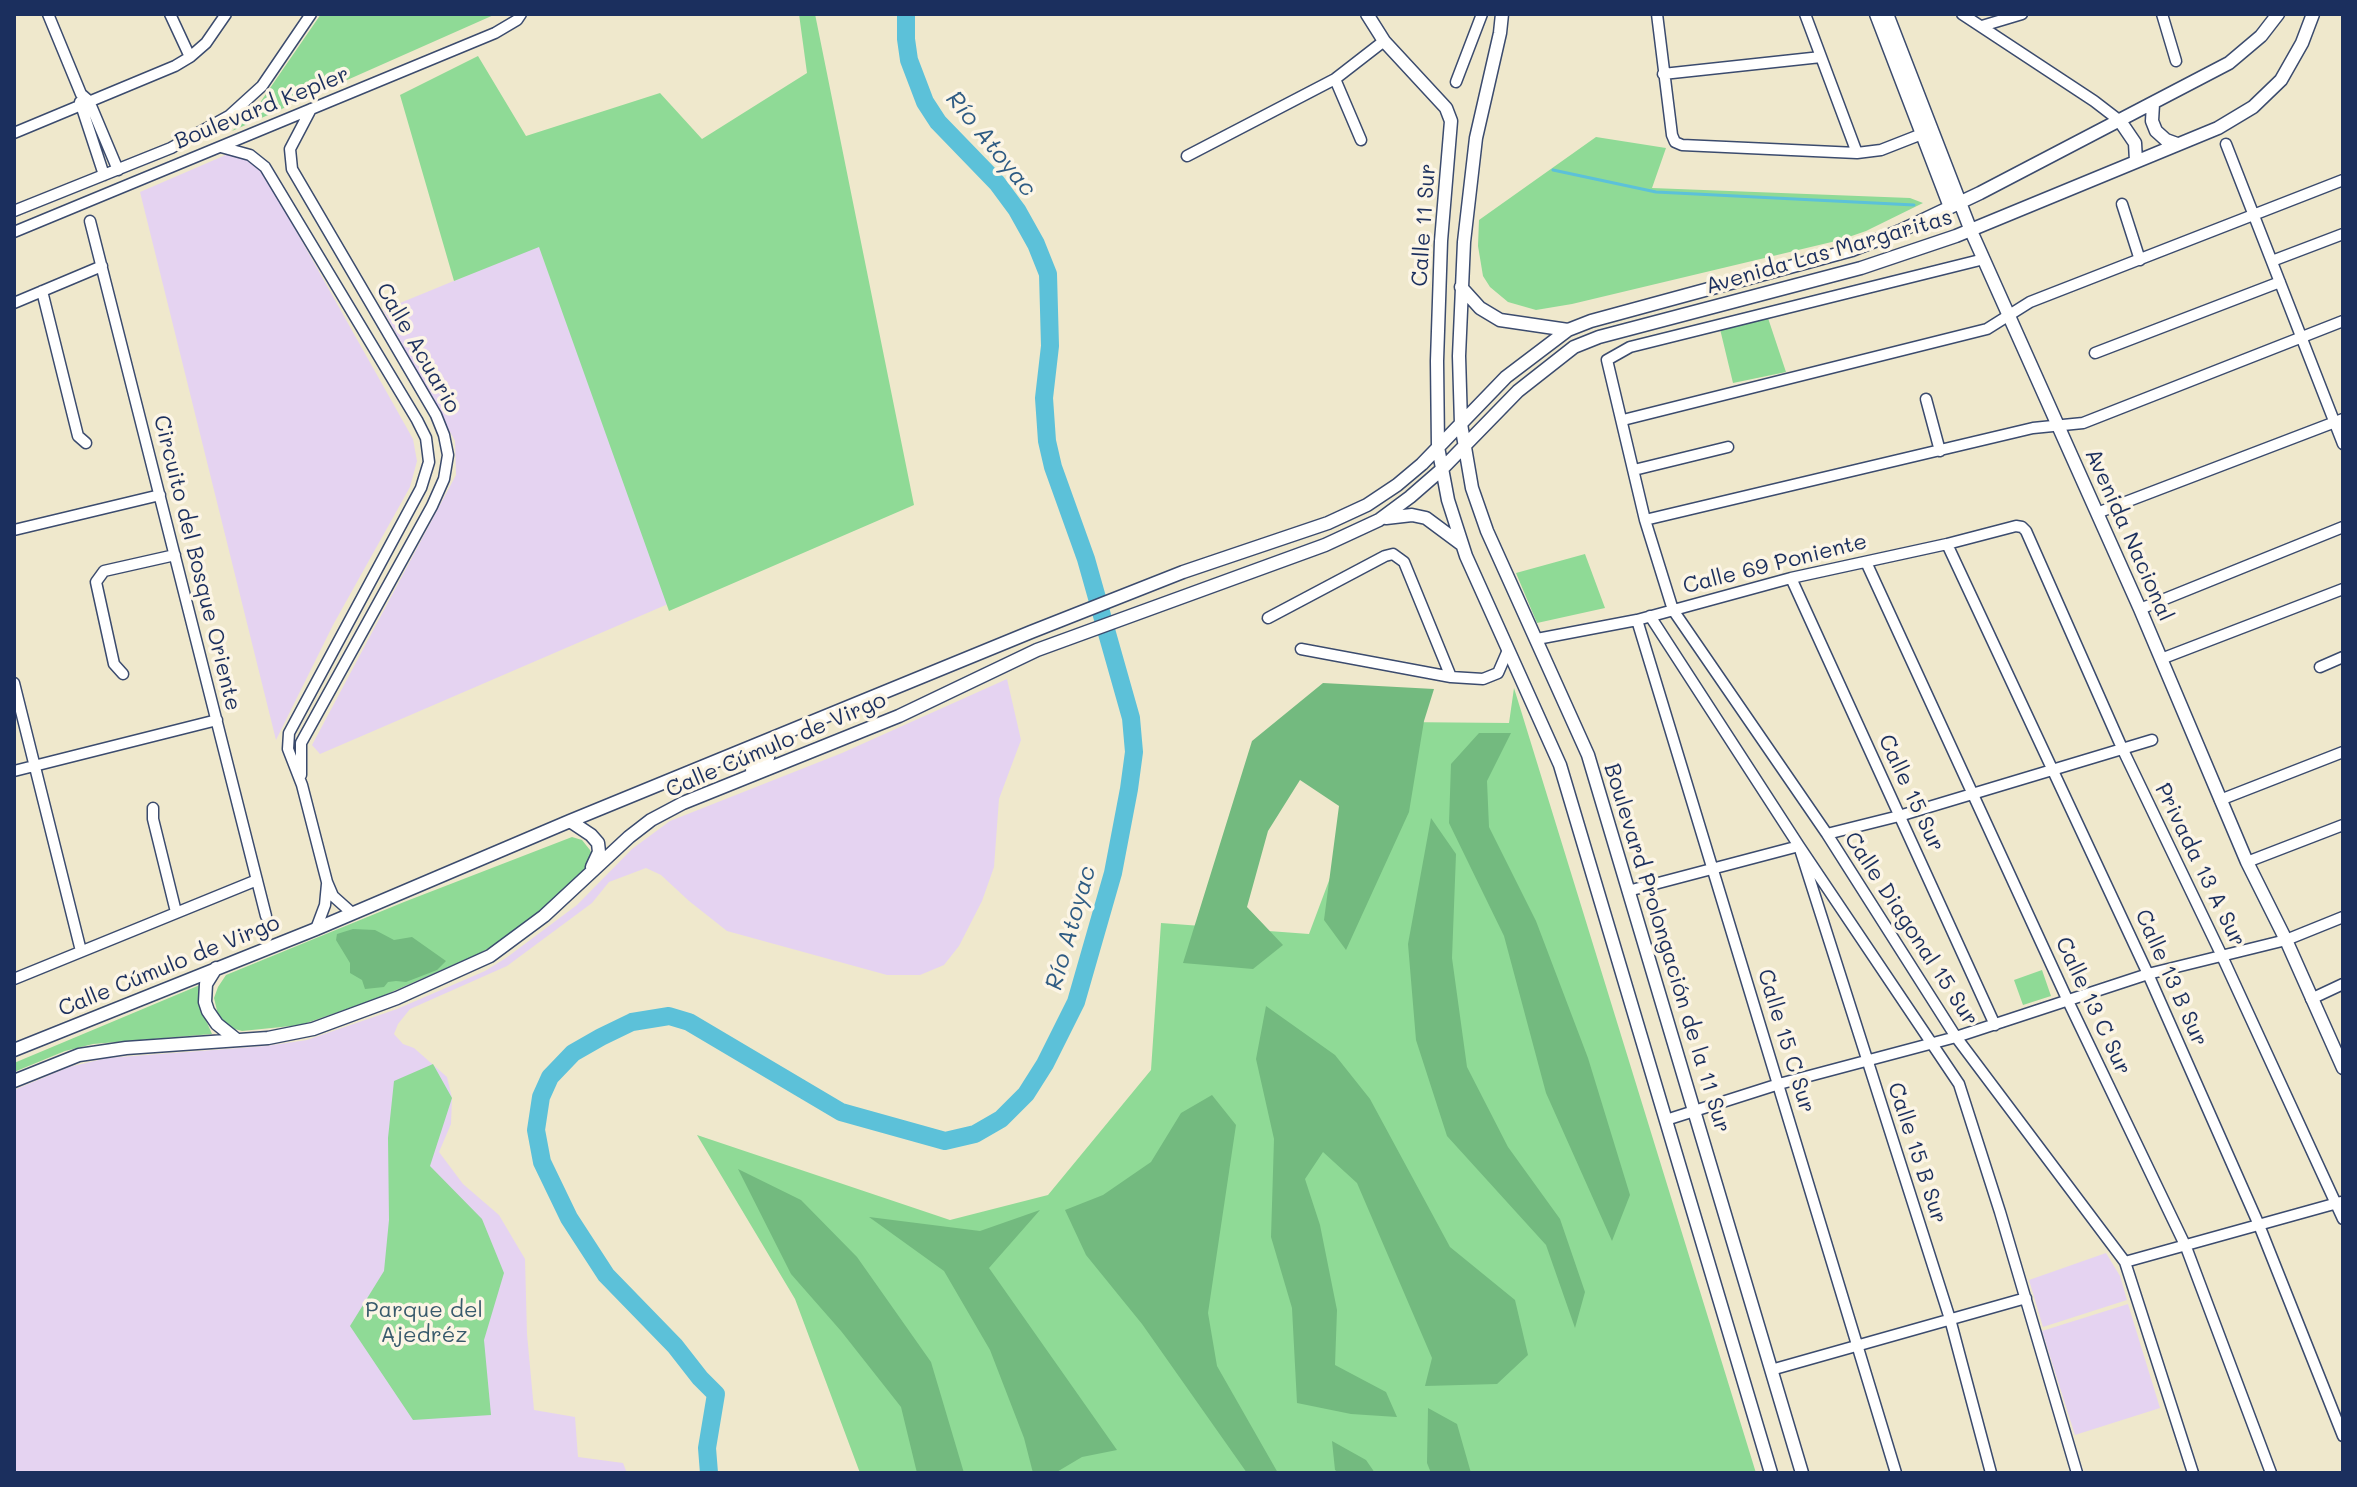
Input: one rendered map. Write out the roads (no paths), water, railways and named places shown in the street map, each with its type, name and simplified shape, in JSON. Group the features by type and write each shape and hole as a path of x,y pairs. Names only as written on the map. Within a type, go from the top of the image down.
{"main road":[{"name":"Calle 11 Sur","path":"1367,14 1384,41 1446,108 1451,121 1441,241 1437,361 1441,470"},
{"name":"Calle 11 Sur","path":"1465,446 1461,424 1459,356 1461,287 1476,138 1502,14"},
{"name":"Avenida Nacional","path":"1876,14 1955,204 1971,231 2059,425 2247,862 2286,940 2343,1068"},
{"name":"Avenida Nacional","path":"1887,14 1927,132"},
{"name":"Avenida Las Margaritas","path":"1438,447 1506,377 1568,330 1591,321 1852,250 1955,204 2229,63 2261,36 2278,14"},
{"name":"Avenida Las Margaritas","path":"1465,446 1518,391 1574,347 1861,268 1971,231 2218,128 2266,97 2291,63 2313,14"},
{"path":"2153,104 2152,121 2156,131 2177,144"},
{"path":"2120,121 2135,143 2136,161"},
{"path":"1461,287 1480,308 1500,320 1568,330"},
{"path":"1437,361 1459,356"},
{"name":"Calle Cúmulo de Virgo","path":"14,1081 79,1055 126,1048 268,1038 313,1029 397,998 490,956 581,883 629,837 651,820 683,803 899,716 1037,650 1325,545 1379,520 1410,497 1465,446"},
{"name":"Boulevard Prolongación de la 11 Sur","path":"1465,446 1472,488 1487,531 1588,755 1802,1473"},
{"name":"Calle Cúmulo de Virgo","path":"14,1050 316,929 1031,632 1183,572 1328,523 1367,505 1397,485 1438,447"},
{"path":"1441,470 1461,544 1560,765 1771,1473"},
{"path":"1379,520 1412,515 1426,518 1461,544"},
{"path":"733,782 768,757 763,743"},
{"path":"570,821 598,843 595,863 581,883"},
{"path":"216,968 206,984 205,1002 217,1024 237,1040"}],"street":[{"path":"48,14 83,100 104,175"},
{"path":"170,14 190,57"},
{"path":"14,133 83,100 175,66 190,57 211,37 226,14"},
{"name":"Boulevard Kepler","path":"14,211 171,148 229,116 262,86 311,14"},
{"name":"Boulevard Kepler","path":"14,232 495,33 517,20 521,14"},
{"path":"1456,82 1482,14"},
{"path":"1657,14 1663,74 1675,142 1682,145 1857,153 1881,150 1927,132"},
{"path":"1805,14 1857,153"},
{"path":"1962,14 2120,121"},
{"path":"1982,26 2022,14"},
{"path":"2162,14 2176,61"},
{"path":"1187,156 1335,79 1384,41"},
{"path":"1663,74 1821,57"},
{"path":"1335,79 1361,140"},
{"path":"83,100 135,182"},
{"name":"Calle Acuario","path":"302,785 301,743 432,506 444,479 448,455 436,415 292,169 290,149 311,109"},
{"path":"2226,144 2301,336 2339,420 2343,444"},
{"name":"Calle Acuario","path":"221,147 250,155 265,167 426,438 429,462 421,488 291,725 288,749 302,785 327,882 333,896 352,913"},
{"path":"1623,420 1987,329 2030,302 2343,180"},
{"path":"2122,204 2140,260"},
{"name":"Circuito del Bosque Oriente","path":"90,221 266,916"},
{"path":"2272,261 2343,234"},
{"name":"Calle Diagonal 15 Sur","path":"1984,259 1630,347 1607,360 1645,520 1673,610 1827,834 1956,1037 2125,1262"},
{"path":"14,303 102,266"},
{"path":"332,277 347,266"},
{"path":"2095,353 2280,282"},
{"path":"42,291 78,436 86,443"},
{"path":"1645,520 2033,428 2083,423 2343,321"},
{"path":"1926,399 1940,451"},
{"path":"2097,513 2339,420"},
{"path":"1634,470 1728,447"},
{"path":"14,530 160,495"},
{"name":"Calle 69 Poniente","path":"1537,639 1637,620 1791,578 2022,527"},
{"name":"Privada 13 A Sur","path":"2022,527 2122,748 2340,1202 2343,1219"},
{"path":"2140,609 2343,527"},
{"name":"Calle 13 B Sur","path":"1947,544 2148,974 2259,1225 2343,1436"},
{"path":"1268,618 1393,554 1404,562 1451,677"},
{"path":"123,674 114,664 96,582 104,571 175,555"},
{"name":"Calle 13 C Sur","path":"1866,562 2068,1001 2186,1247 2271,1473"},
{"name":"Calle 15 Sur","path":"1791,578 1995,1025"},
{"path":"2161,659 2343,589"},
{"name":"Calle Diagonal 15 Sur","path":"1650,616 1959,1084 2077,1473"},
{"name":"Calle 15 C Sur","path":"1637,620 1896,1473"},
{"path":"1301,649 1451,677 1489,678 1498,673 1508,650"},
{"path":"2320,667 2343,657"},
{"path":"14,683 81,951"},
{"path":"14,771 217,720"},
{"path":"1827,834 1899,816 2152,740"},
{"path":"2220,800 2343,752"},
{"path":"153,808 176,912"},
{"path":"2247,862 2343,825"},
{"path":"1628,891 1799,846"},
{"name":"Calle 15 B Sur","path":"1799,846 1950,1319 1991,1473"},
{"path":"14,979 257,880"},
{"name":"Calle Acuario","path":"316,929 325,905 327,882"},
{"path":"1666,1120 1779,1084 1956,1037 2148,974 2286,940 2343,917"},
{"path":"2311,999 2343,984"},
{"path":"2193,1473 2125,1262 2340,1202"},
{"path":"1771,1370 2026,1298"}],"waterway":[{"name":"Río Atoyac","path":"709,1473 707,1448 716,1394 675,1346 606,1275 569,1218 542,1162 536,1130 541,1097 550,1077 573,1053 601,1037 632,1022 669,1016 689,1022 841,1112 945,1141 975,1134 1001,1119 1026,1094 1076,1002 1113,873 1134,752 1131,718 1086,559 1053,467 1047,441 1044,398 1050,346 1048,274 1017,210 997,183 938,122 925,102 909,60 906,14"},
{"path":"1553,170 1656,192 1914,205"}],"park label":[{"name":"Parque del Ajedréz","path":"424,1322"}]}
